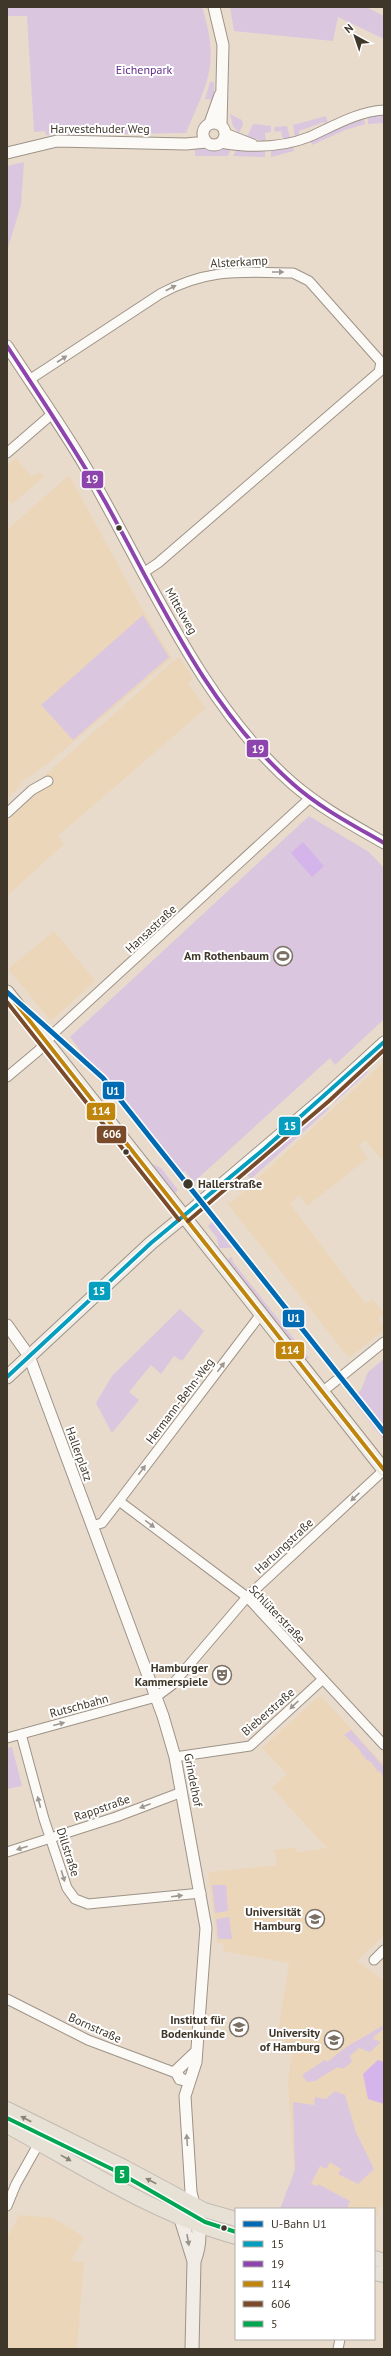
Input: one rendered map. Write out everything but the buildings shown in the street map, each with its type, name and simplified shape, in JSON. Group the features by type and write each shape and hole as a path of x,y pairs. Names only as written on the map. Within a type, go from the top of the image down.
{"main road":[{"path":"7,992 384,1470"},
{"path":"7,1377 151,1243 184,1216"},
{"path":"7,2109 124,2167 194,2205 235,2219"},
{"path":"7,2126 118,2188 181,2219 200,2227 235,2237"},
{"path":"192,2349 194,2261 199,2247 200,2227 194,2205"},
{"path":"181,2219 194,2261"}],"street":[{"path":"214,7 223,45 220,92 214,133"},
{"name":"Harvestehuder Weg","path":"7,153 57,141 170,142 214,133 242,146 258,146 300,139 353,117 371,111 384,110"},
{"name":"Alsterkamp","path":"29,380 149,301 178,284 212,274 249,272 294,272 305,277 381,362 382,375"},
{"name":"Mittelweg","path":"7,346 86,467 144,573 202,673 224,704 270,761 310,798 384,843"},
{"path":"144,573 158,563 382,375"},
{"path":"7,453 52,414"},
{"path":"7,814 32,790 48,781"},
{"name":"Hansastraße","path":"7,1077 310,798"},
{"path":"184,1216 325,1096 384,1042"},
{"name":"Hermann-Behn-Weg","path":"119,1501 261,1314"},
{"name":"Hallerplatz","path":"7,1325 29,1356 92,1526"},
{"path":"322,1392 384,1342"},
{"name":"Hartungstraße","path":"156,1697 172,1685 247,1597 384,1470"},
{"path":"92,1526 102,1523 119,1501"},
{"name":"Schlüterstraße","path":"119,1501 247,1597 384,1745"},
{"name":"Grindelhof","path":"92,1526 156,1697 175,1757 201,1893 206,1928 206,1946 196,2057 184,2102 194,2205"},
{"name":"Bieberstraße","path":"175,1757 250,1746 323,1679"},
{"name":"Rutschbahn","path":"7,1738 156,1697"},
{"name":"Dillstraße","path":"21,1734 44,1819 67,1888 80,1902 88,1904 201,1893"},
{"name":"Rappstraße","path":"7,1852 51,1839 182,1792"},
{"path":"374,1960 384,1950"},
{"name":"Bornstraße","path":"7,1999 88,2040 176,2073"},
{"path":"189,2081 180,2079 176,2073 177,2069 196,2057"},
{"path":"7,2206 16,2184 39,2143"}],"shaded area":[{"path":"16,458 32,477 40,472 44,477 12,504 7,498 7,466"},
{"path":"69,475 141,607 172,658 50,762 20,783 21,785 7,798 7,530"},
{"path":"177,658 181,659 193,678 188,683 206,708 58,836 64,844 7,896 7,821 48,783 43,777"},
{"path":"303,842 324,866 312,877 291,853"},
{"path":"54,931 95,981 51,1021 8,969"},
{"path":"384,1062 384,1159 380,1158 365,1140 359,1146 368,1158 307,1206 299,1195 290,1204 366,1304 373,1299 384,1313 378,1318 384,1326 384,1330 349,1358 227,1203 229,1201 231,1203"},
{"path":"318,1697 323,1698 384,1765 384,1935 357,1961 384,1980 384,2207 380,2206 377,2217 375,2217 375,2208 297,2208 288,2084 292,2051 278,2031 289,1963 223,1951 224,1944 217,1943 208,1872 277,1865 274,1850 296,1847 297,1852 327,1848 272,1788 287,1774 262,1748"},
{"path":"378,2060 384,2062 384,2104 368,2099 363,2074"},
{"path":"19,2215 53,2218 84,2237 71,2261 84,2262 77,2349 7,2349 7,2238"}],"green space":[{"name":"Eichenpark","path":"7,7 202,7 210,43 211,58 205,85 186,133 46,135 45,131 34,132 27,16 7,16"},
{"path":"230,7 366,7 384,16 384,39 338,17 333,41 234,31"},
{"path":"210,82 214,82 214,100 205,99"},
{"path":"230,114 242,120 243,125 239,133 233,126"},
{"path":"384,115 384,123 368,124 368,117"},
{"path":"326,116 328,124 326,125 324,122 299,131 299,135 295,137 293,125"},
{"path":"364,118 365,124 345,130 312,145 311,140"},
{"path":"253,124 271,126 271,132 265,133 266,142 245,136 248,135"},
{"path":"287,126 290,138 283,139 281,131 275,132 274,127"},
{"path":"195,146 212,150 231,148 228,156 195,156"},
{"path":"293,146 294,151 271,157 271,149"},
{"path":"237,149 265,150 265,157 233,156"},
{"path":"24,162 21,205 7,251 7,166"},
{"path":"143,615 169,657 73,740 41,705"},
{"path":"309,816 369,852 384,868 384,1019 335,1065 330,1058 194,1182 185,1171 177,1178 70,1037"},
{"path":"362,1068 368,1072 335,1102 335,1093"},
{"path":"320,1108 330,1108 251,1179 246,1174"},
{"path":"150,1163 161,1168 178,1190 175,1193"},
{"path":"212,1222 232,1248 219,1248 217,1238 208,1226"},
{"path":"232,1257 233,1262 309,1358 306,1359 229,1262 228,1258"},
{"path":"180,1309 204,1331 182,1361 174,1356 161,1374 151,1365 129,1392 139,1400 112,1433 96,1403 112,1376"},
{"path":"384,1359 384,1440 351,1398 361,1390 368,1372"},
{"path":"351,1730 384,1767 384,1779 380,1771 378,1772 372,1763 365,1759 366,1756 364,1757 358,1748 344,1735"},
{"path":"12,1747 22,1786 7,1789 7,1748"},
{"path":"212,1885 226,1885 228,1911 215,1913"},
{"path":"229,1917 232,1939 218,1939 216,1919"},
{"path":"384,2025 384,2029 374,2036 373,2039 381,2042 370,2052 359,2048 350,2056 352,2062 343,2069 338,2067 315,2081 307,2082 302,2075 325,2060 327,2062 346,2047"},
{"path":"335,2091 345,2095 356,2132 374,2169 358,2184 338,2174 341,2169 330,2162 326,2169 320,2166 311,2184 317,2186 318,2184 350,2201 347,2208 280,2208 295,2170 293,2102 314,2105 315,2097 326,2099"}],"metro line":[{"name":"U1","path":"7,992 103,1078 384,1432"}],"transit line":[{"name":"19","path":"7,346 83,464 188,653 211,689 236,723 263,754 303,793 337,816 384,843"},
{"name":"114","path":"7,992 384,1470"},
{"name":"606","path":"7,1002 179,1220"},
{"name":"15","path":"7,1377 151,1243 264,1149 384,1042"},
{"name":"606","path":"188,1221 329,1101 384,1050"},
{"name":"5","path":"7,2118 118,2172 205,2222 235,2232"}],"place":[{"name":"Am Rothenbaum","path":"283,956"},
{"name":"Hallerstraße","path":"188,1184"},
{"name":"Hamburger Kammerspiele","path":"222,1675"},
{"name":"Universität Hamburg","path":"315,1919"},
{"name":"Institut für Bodenkunde","path":"239,2027"},
{"name":"University of Hamburg","path":"334,2040"}]}
